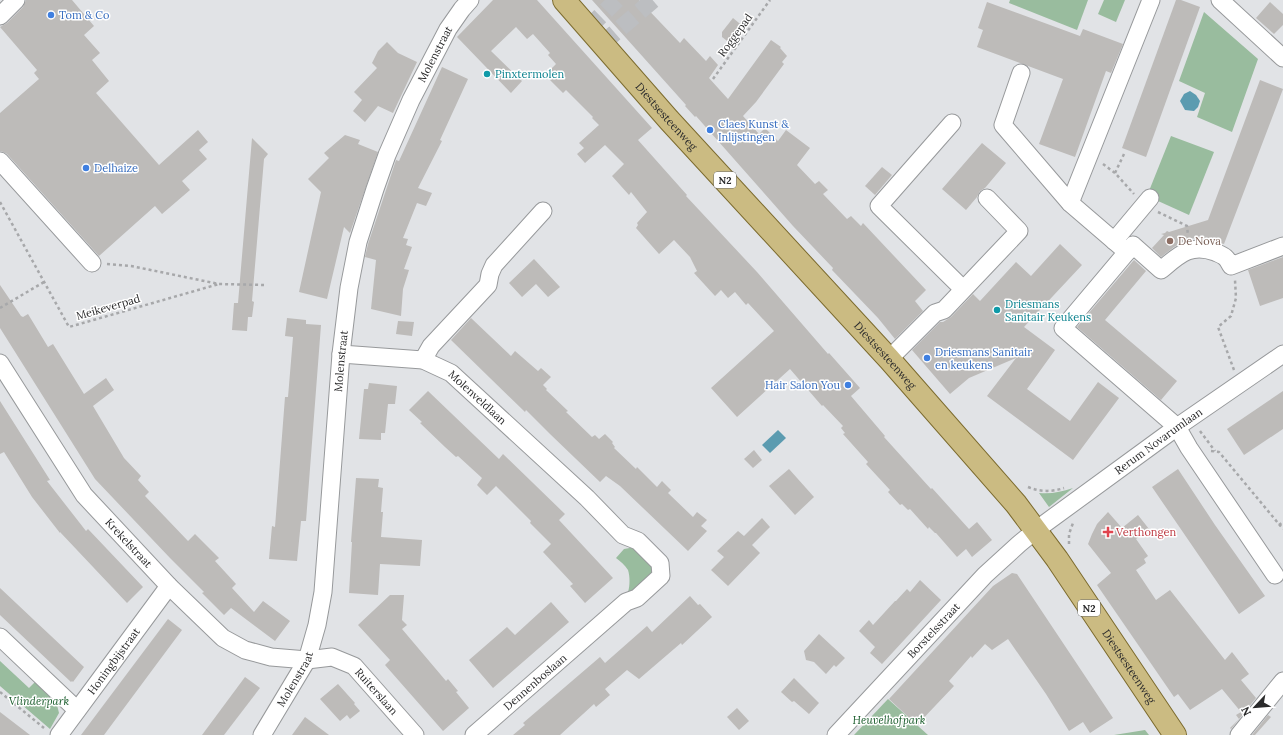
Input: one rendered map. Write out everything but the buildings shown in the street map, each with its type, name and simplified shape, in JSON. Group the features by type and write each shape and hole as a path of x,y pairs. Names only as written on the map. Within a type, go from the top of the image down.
{"main road":[{"name":"Diestsesteenweg","path":"564,0 669,120 889,359 1016,504 1056,559 1175,735"}],"street":[{"path":"0,16 16,0"},
{"name":"Molenstraat","path":"262,735 307,660 317,625 323,592 341,354 349,288 358,242 375,189 394,138 411,100 448,29 470,0"},
{"path":"1070,203 1151,0"},
{"path":"1221,2 1283,58"},
{"path":"1021,73 1003,125 1070,203 1127,252"},
{"path":"952,123 879,206 963,290"},
{"path":"0,161 92,263"},
{"path":"889,359 935,314 944,310 1019,230 987,198"},
{"path":"1114,241 1150,198"},
{"path":"423,360 431,346 488,285 494,264 543,211"},
{"path":"1275,575 1189,448 1184,423 1063,328 1134,245 1161,270 1189,250 1205,249 1219,254 1226,257 1231,266 1283,246"},
{"name":"Molenveldlaan","path":"341,354 423,360 451,373 586,498 623,536 638,541 660,563 661,576 637,598 626,602 596,629"},
{"name":"Rerum Novarumlaan","path":"1036,530 1184,423 1283,354"},
{"name":"Krekelstraat","path":"0,363 84,495 169,586 223,638 245,650 271,657 307,660"},
{"name":"Borstelsstraat","path":"836,735 985,575 1036,530"},
{"name":"Honingbijstraat","path":"52,733 76,710 169,586"},
{"name":"Dennenboslaan","path":"474,735 596,629"},
{"path":"0,637 76,710"},
{"name":"Ruiterslaan","path":"307,660 332,658 354,666 416,735"},
{"path":"1239,735 1283,681"}],"path":[{"name":"Roggepad","path":"713,79 770,0"},
{"name":"Meikeverpad","path":"0,202 69,326 220,284"},
{"path":"92,263 131,266 220,284 264,285"},
{"path":"1232,276 1235,280 1236,298 1231,316 1218,327 1240,384"},
{"path":"0,308 44,282"},
{"path":"1184,423 1215,452"},
{"path":"1189,448 1219,452 1283,529"},
{"path":"998,483 1024,486 1038,491 1052,491 1065,488 1091,490"},
{"path":"1056,559 1068,553 1070,549 1069,534 1076,519"},
{"path":"1279,525 1283,522"},
{"path":"0,692 52,733"}],"green space":[{"path":"1010,0 1088,0 1077,30 1009,3"},
{"path":"1104,0 1125,0 1116,22 1098,14"},
{"path":"1204,12 1258,59 1232,132 1197,117 1205,93 1179,81"},
{"path":"1171,136 1214,152 1189,215 1147,196"},
{"path":"1073,488 1049,507 1039,493 1064,491"},
{"path":"635,547 652,566 652,574 633,591 628,592 630,581 628,570 616,558 624,549"},
{"name":"Vlinderpark","path":"0,661 29,688 37,680 55,697 59,713 50,729 0,686"},
{"name":"Heuvelhofpark","path":"888,699 928,735 854,735"},
{"path":"1145,730 1149,735 1114,735"}],"water":[{"path":"1190,91 1196,95 1200,101 1198,107 1194,111 1185,110 1180,101 1184,94"},
{"path":"778,430 786,438 770,453 762,445"}],"tunnel":[{"path":"588,28 617,0"},
{"path":"602,44 653,0"}],"place":[{"name":"Tom & Co","path":"51,15"},
{"name":"Pinxtermolen","path":"487,74"},
{"name":"Claes Kunst & Inlijstingen","path":"710,130"},
{"name":"Delhaize","path":"86,168"},
{"name":"De Nova","path":"1170,241"},
{"name":"Driesmans Sanitair Keukens","path":"997,310"},
{"name":"Driesmans Sanitair en keukens","path":"927,358"},
{"name":"Hair Salon You","path":"848,385"},
{"name":"Verthongen","path":"1108,532"}]}
